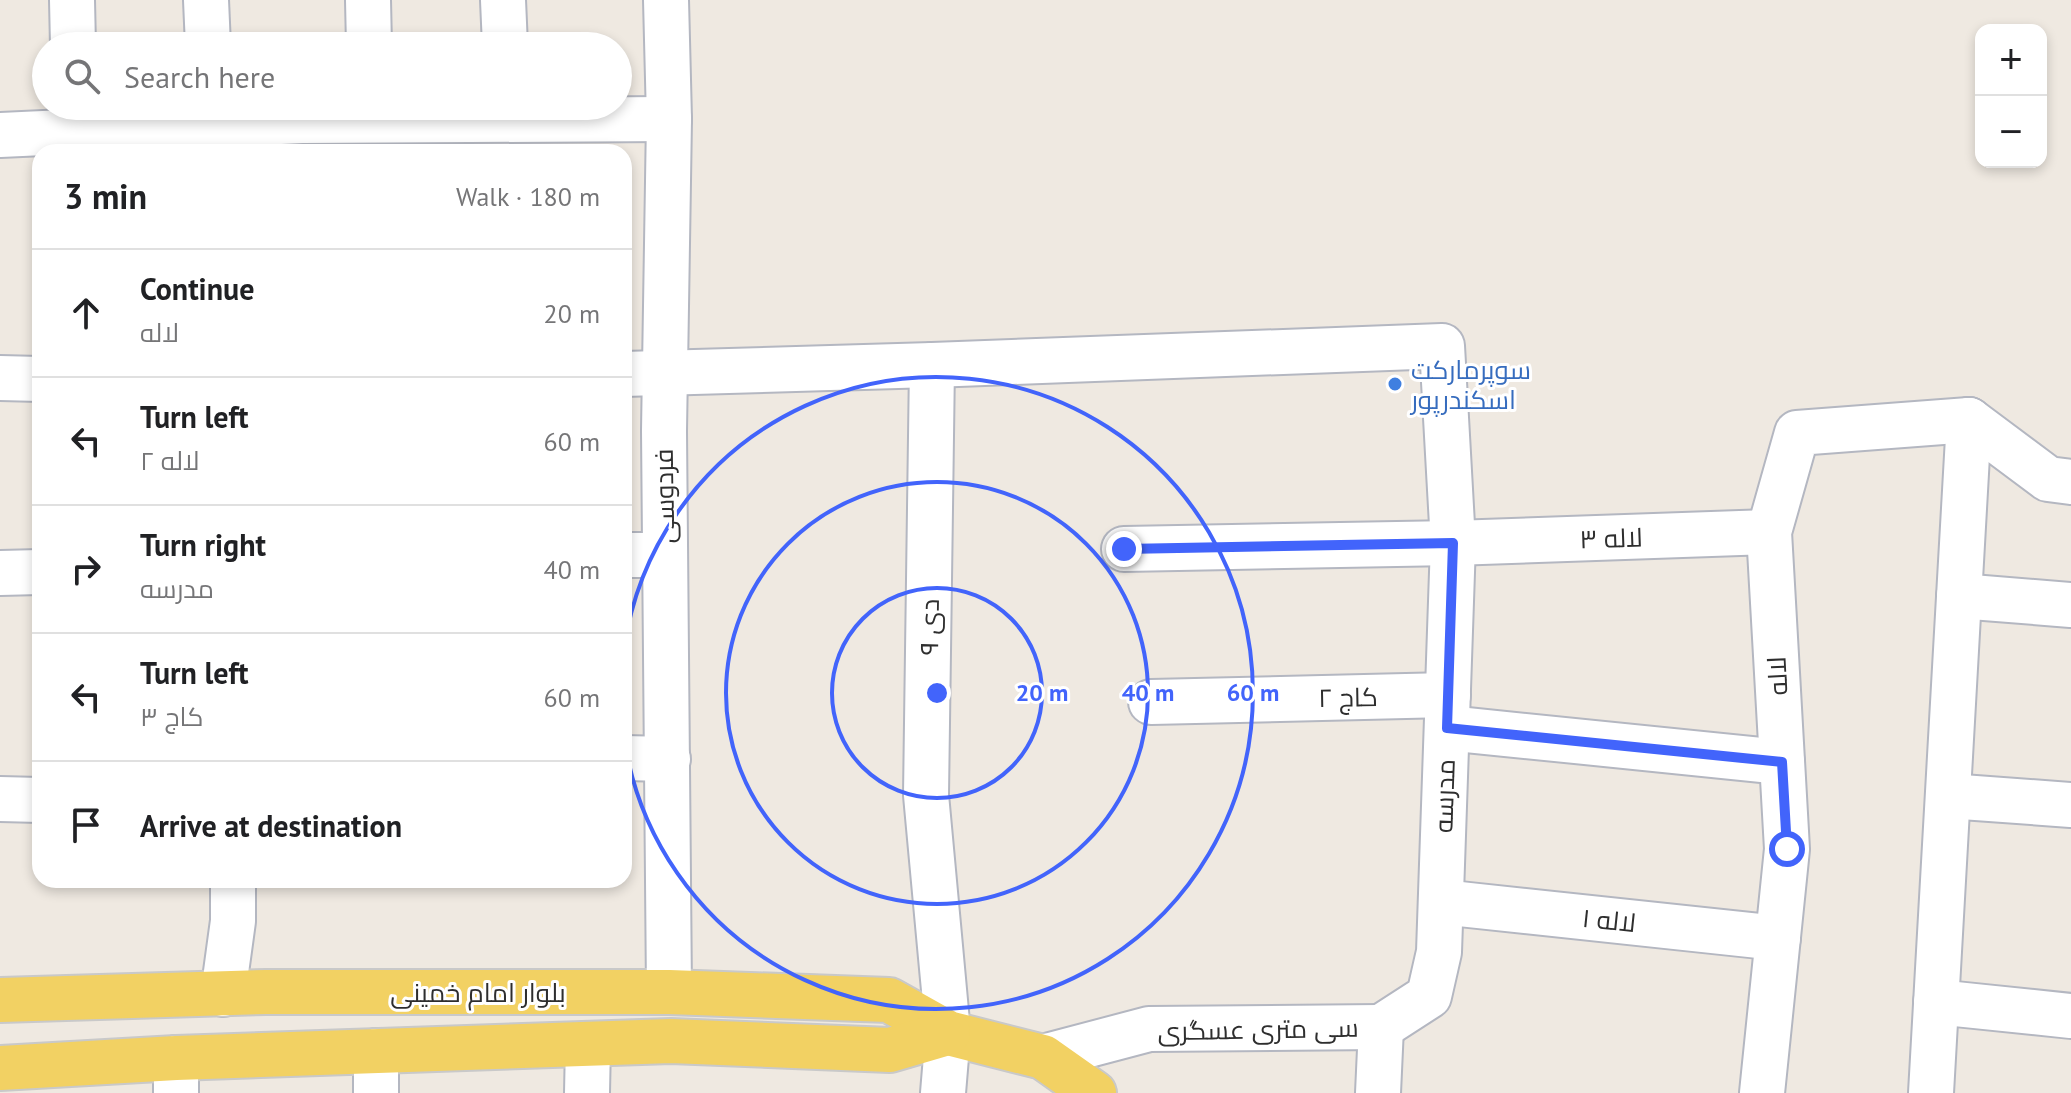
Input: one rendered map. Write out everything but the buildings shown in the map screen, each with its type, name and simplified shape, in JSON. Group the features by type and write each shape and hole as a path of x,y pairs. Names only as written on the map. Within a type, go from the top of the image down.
{"main road":[{"name":"بلوار امام خمینی","path":"0,1000 266,992 669,992 889,1000 948,1033 1043,1057 1094,1093"},
{"name":"بلوار امام خمینی","path":"0,1068 176,1075 376,1072 588,1044 671,1041 890,1050 948,1033"}],"street":[{"path":"72,0 73,32"},
{"path":"206,0 207,32"},
{"path":"368,0 369,32"},
{"path":"503,0 504,32"},
{"name":"فردوسی","path":"666,0 669,119 644,373 664,431 645,555 668,759 669,992"},
{"path":"632,118 669,119"},
{"path":"0,135 69,120"},
{"path":"89,120 213,128 311,120"},
{"name":"مدرسه","path":"932,365 1442,346 1453,543 1439,952 1429,996 1381,1027"},
{"path":"644,373 932,365"},
{"name":"۹ دی","path":"932,365 926,795 948,1033 943,1093"},
{"path":"0,378 32,379"},
{"path":"1969,420 2048,479 2071,482"},
{"path":"1931,1093 1969,420"},
{"name":"لاله","path":"1762,1093 1787,849 1769,532 1797,433 1969,420"},
{"name":"لاله ۳","path":"1124,549 1453,543 1769,532"},
{"path":"0,573 32,572"},
{"path":"1959,596 2071,605"},
{"name":"کاج ۲","path":"1151,702 1447,711 1782,762"},
{"path":"632,758 668,759"},
{"path":"1948,796 2071,805"},
{"path":"0,799 32,800"},
{"path":"223,994 233,921 233,888"},
{"name":"لاله ۱","path":"1441,902 1778,938"},
{"path":"1936,1002 2071,1016"},
{"path":"1378,1093 1381,1027"},
{"name":"سی متری عسگری","path":"1043,1057 1149,1029 1381,1027"},
{"path":"587,1093 588,1044"}],"place":[{"name":"سوپرمارکت اسکندرپور","path":"1395,384"}],"route":[{"path":"1124,549 1453,543 1447,728 1782,762 1787,849"}]}
